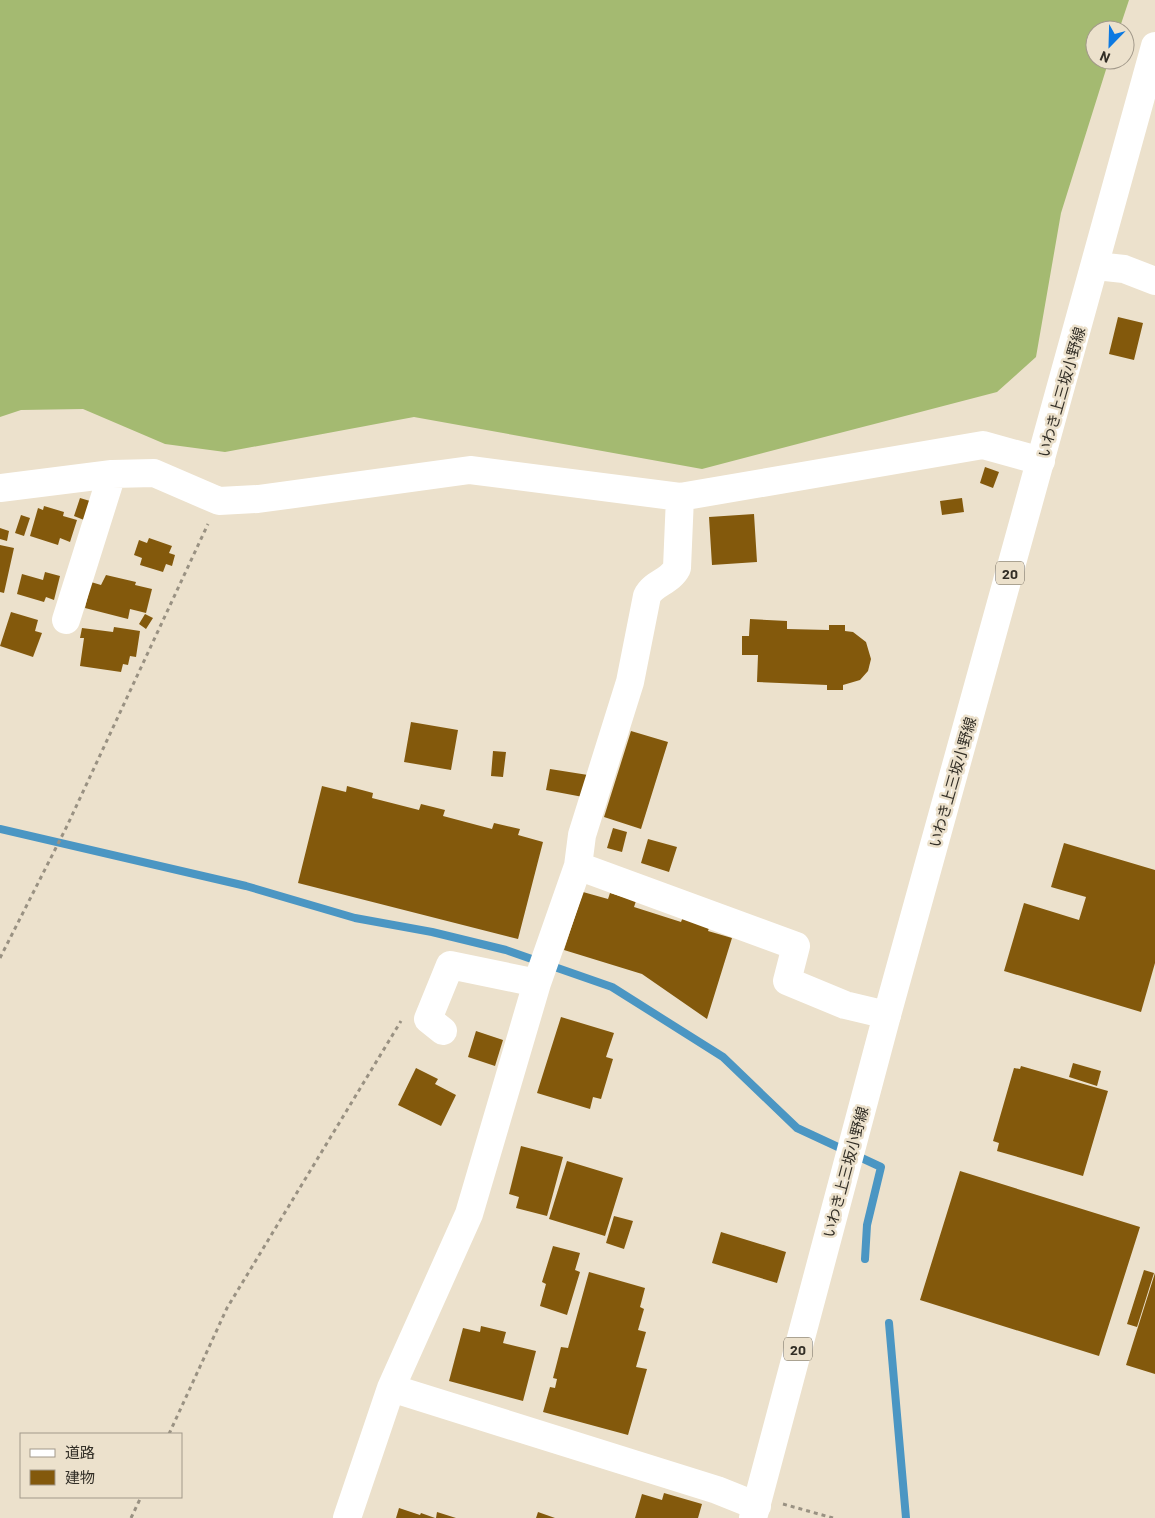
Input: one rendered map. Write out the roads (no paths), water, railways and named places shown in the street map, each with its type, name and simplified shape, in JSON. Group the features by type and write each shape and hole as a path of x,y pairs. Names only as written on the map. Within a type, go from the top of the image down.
{"street":[{"name":"いわき上三坂小野線","path":"756,1507 864,1099 1096,266 1155,46"},
{"path":"1096,266 1124,269 1155,281"},
{"path":"0,488 112,474 154,473 219,501 258,499 470,470 680,497 983,445 1041,460"},
{"path":"66,620 112,474"},
{"path":"347,1518 391,1388 469,1214 537,983 578,866 582,835 630,682 647,596 650,590 673,576 677,568 680,497"},
{"path":"578,866 796,946 787,981 845,1005 887,1015"},
{"path":"443,1031 428,1019 450,965 537,983"},
{"path":"391,1388 717,1490 756,1507"}],"waterway":[{"path":"0,829 246,886 355,918 432,932 506,950 612,987 723,1057 797,1128 881,1167 867,1225 865,1259"},
{"path":"889,1323 906,1518"}]}
